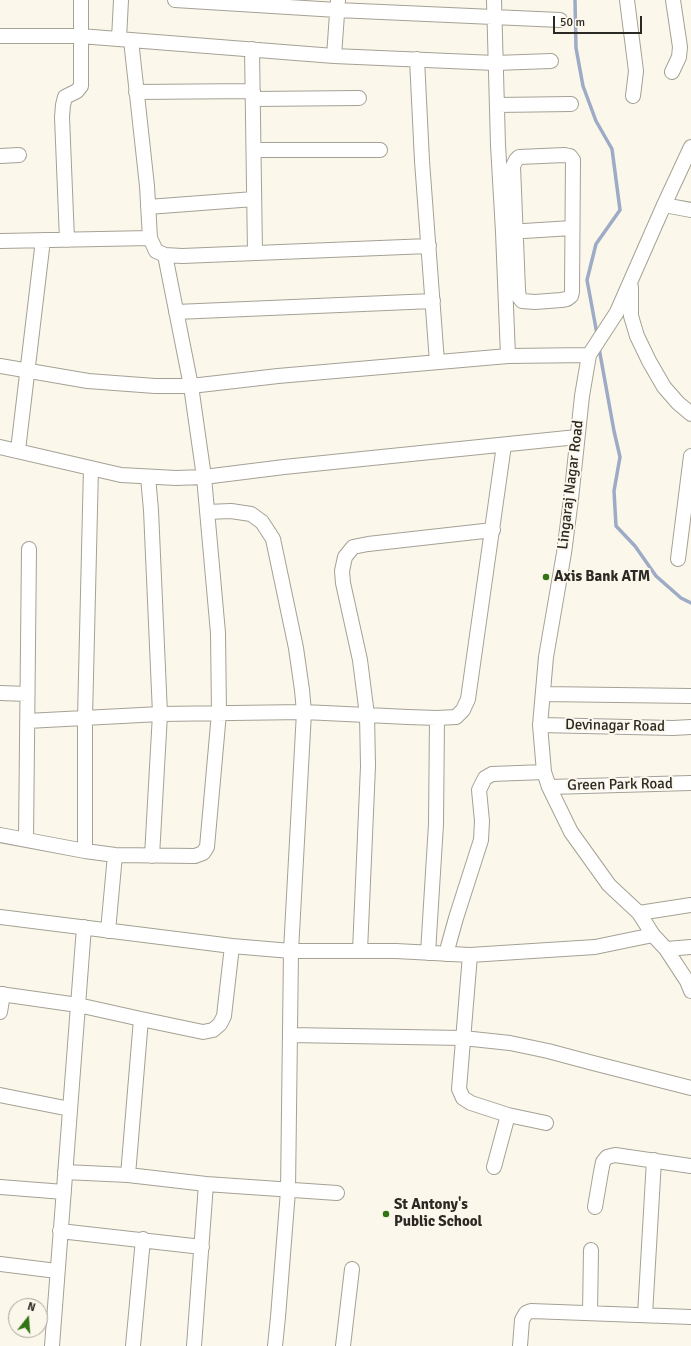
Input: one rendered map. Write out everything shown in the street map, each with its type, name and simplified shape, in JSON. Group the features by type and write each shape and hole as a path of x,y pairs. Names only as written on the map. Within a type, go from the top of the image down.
{"street":[{"path":"67,240 62,117 63,105 66,98 77,91 81,86 80,36 82,0"},
{"path":"121,0 125,40 136,92 150,238 156,251 165,255 182,256 429,246"},
{"path":"175,0 338,5 560,20"},
{"path":"494,0 493,16 497,105 509,232 519,298 522,300 535,302 561,300 567,299 570,296 572,288 573,160 570,156 565,155 528,156 519,157 513,166 509,232 508,356"},
{"path":"627,0 636,71 633,96"},
{"path":"672,72 680,47 673,0"},
{"path":"334,56 338,5"},
{"path":"0,36 80,36 334,56 495,63 551,61"},
{"path":"252,49 255,254"},
{"path":"417,59 422,161 437,362"},
{"path":"136,92 359,98"},
{"path":"497,105 571,104"},
{"name":"Lingaraj Nagar Road","path":"691,147 617,312 592,350 584,380 570,507 546,657 540,725 544,772 549,787 572,832 608,885 639,913 653,935 666,949 687,980 691,991"},
{"path":"254,150 380,150"},
{"path":"0,156 19,155"},
{"path":"148,207 254,199"},
{"path":"664,205 691,210"},
{"path":"509,232 572,228"},
{"path":"0,241 150,238"},
{"path":"18,450 43,240"},
{"path":"0,835 115,855 195,856 203,853 207,847 219,713 218,633 204,477 190,386 165,255"},
{"path":"631,281 631,316 637,336 649,361 664,386 678,403 691,414"},
{"path":"176,312 432,300"},
{"path":"0,366 88,381 155,386 190,386 278,376 592,350"},
{"path":"0,447 121,475 148,477 204,477 331,462 577,437"},
{"path":"27,721 160,714 304,712 437,718 456,717 463,710 468,699 504,445"},
{"path":"678,559 691,456"},
{"path":"85,851 85,718 91,468"},
{"path":"148,477 151,510 160,714 152,856"},
{"path":"207,512 232,511 251,514 262,522 273,539 296,648 304,712 291,951 288,1191 275,1346"},
{"path":"360,951 368,766 367,715 360,660 343,583 342,571 346,557 353,547 368,544 493,530"},
{"path":"26,839 29,549"},
{"path":"0,693 27,694"},
{"path":"542,694 691,696"},
{"path":"428,954 436,824 437,718"},
{"name":"Devinagar Road","path":"540,725 673,728 691,727"},
{"path":"446,954 456,918 482,840 479,790 485,778 492,774 544,772"},
{"name":"Green Park Road","path":"549,787 691,784"},
{"path":"108,931 115,855"},
{"path":"639,913 691,905"},
{"path":"0,917 232,946 291,951 396,951 428,954 470,955 595,947 653,935"},
{"path":"52,1346 84,927"},
{"path":"0,1012 1,994 78,1005 203,1032 213,1030 220,1024 224,1016 232,946"},
{"path":"666,949 691,947"},
{"path":"470,955 458,1089 463,1098 471,1103 508,1115 546,1123"},
{"path":"128,1175 140,1019"},
{"path":"290,1035 463,1038 510,1043 548,1050 593,1064 691,1088"},
{"path":"0,1095 70,1109"},
{"path":"494,1167 508,1115"},
{"path":"595,1207 603,1162 607,1157 616,1155 691,1166"},
{"path":"645,1315 654,1160"},
{"path":"65,1172 128,1175 206,1184 337,1194"},
{"path":"194,1346 206,1184"},
{"path":"0,1187 64,1192"},
{"path":"60,1231 143,1239 202,1247"},
{"path":"133,1346 143,1239"},
{"path":"590,1313 591,1250"},
{"path":"0,1264 57,1271"},
{"path":"342,1346 352,1269"},
{"path":"520,1346 522,1320 526,1313 532,1311 691,1317"}],"waterway":[{"path":"575,0 576,48 583,86 596,121 612,149 620,210 596,244 587,280 597,334"},
{"path":"599,348 620,457 614,491 616,526 635,546 656,576 681,598 691,603"}],"place":[{"name":"Axis Bank ATM","path":"546,577"},
{"name":"St Antony's Public School","path":"386,1214"}]}
